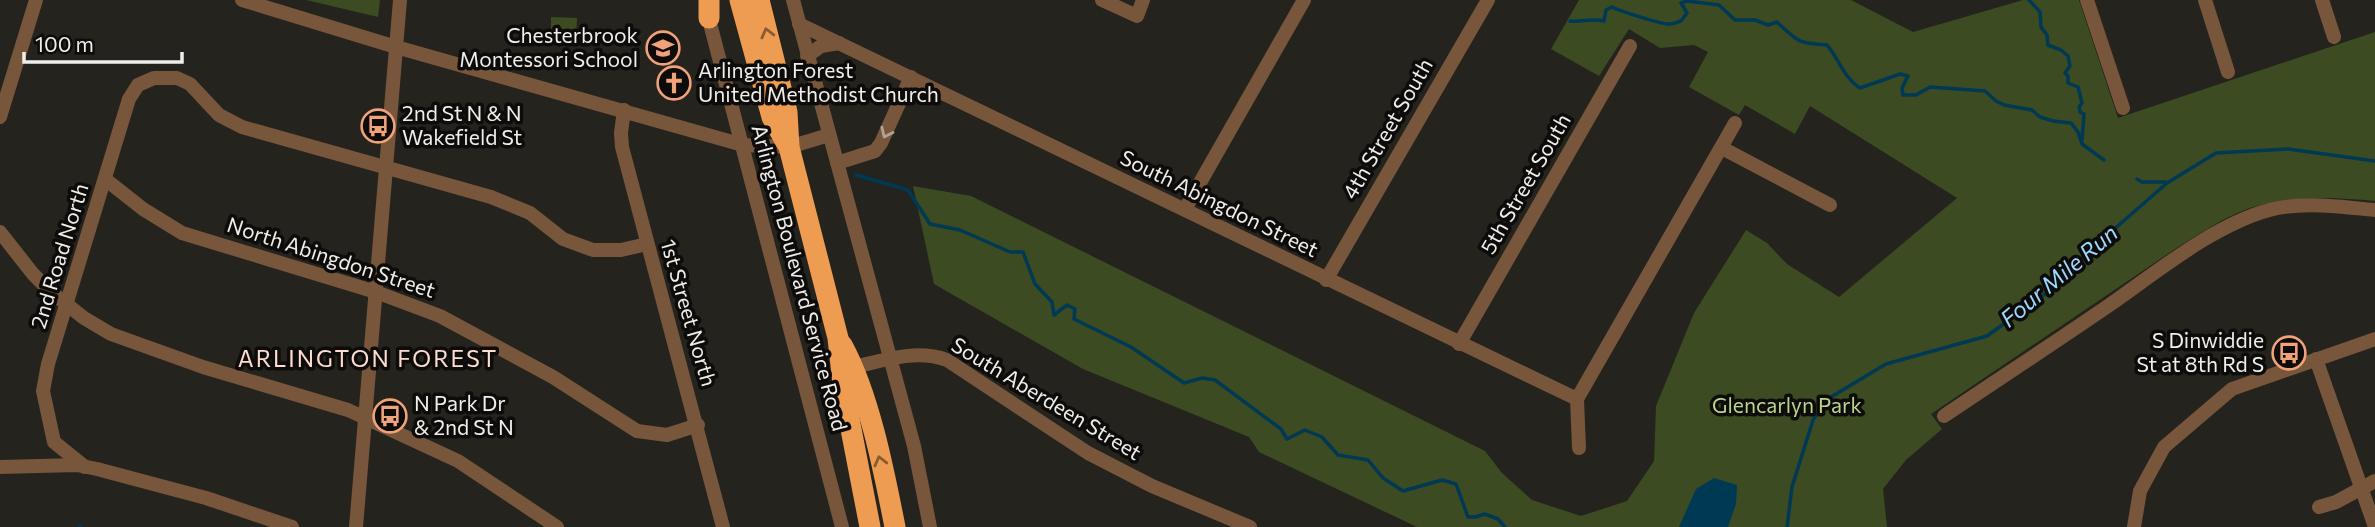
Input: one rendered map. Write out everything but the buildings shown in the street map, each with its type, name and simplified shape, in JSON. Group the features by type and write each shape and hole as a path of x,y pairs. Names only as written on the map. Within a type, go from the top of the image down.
{"highway":[{"path":"740,0 772,117 789,147"},
{"path":"759,0 788,112 789,147 838,338 844,393 870,527"},
{"path":"838,338 854,367 895,527"}],"street":[{"path":"0,117 37,0"},
{"path":"242,0 396,47 743,145 789,147 829,135"},
{"path":"356,527 401,0"},
{"path":"793,0 914,446 930,527"},
{"path":"1102,0 1137,16 1143,0"},
{"path":"1185,209 1304,0"},
{"name":"4th Street South","path":"1325,280 1488,0"},
{"path":"2087,0 2123,108"},
{"path":"2205,0 2228,72"},
{"path":"2322,0 2334,37"},
{"name":"Arlington Boulevard Service Road","path":"707,6 842,527"},
{"name":"South Abingdon Street","path":"799,24 1185,209 1325,280 1577,399"},
{"path":"807,56 821,46 839,43"},
{"name":"5th Street South","path":"1460,344 1630,46"},
{"path":"836,163 875,151 911,77"},
{"name":"2nd Road North","path":"54,442 43,391 48,364 129,99 138,85 154,78 177,78 190,84 219,115 242,127 387,169"},
{"name":"1st Street North","path":"624,110 621,141 723,527"},
{"path":"1579,448 1577,399 1735,123"},
{"path":"1722,148 1830,205"},
{"path":"387,169 491,197 530,213 563,239 593,250 621,250 647,244"},
{"name":"North Abingdon Street","path":"106,179 143,209 182,233 376,292 440,316 553,377 637,431 667,435 698,425"},
{"path":"1944,416 2178,257 2237,221 2270,210 2307,205 2375,210"},
{"path":"0,232 39,281 84,318 111,334 203,367 348,410 458,461 557,527"},
{"path":"2134,527 2140,491 2164,447 2232,389 2375,339"},
{"name":"South Aberdeen Street","path":"854,367 926,355 947,360 1088,453 1152,486 1250,527"},
{"path":"2316,359 2375,527"},
{"path":"38,466 54,442 85,467"},
{"path":"0,467 85,467 206,498 292,527"},
{"path":"2319,507 2336,502 2375,481"}],"green space":[{"path":"306,0 380,0 378,17"},
{"name":"Glencarlyn Park","path":"1579,0 1851,0 1913,32 2023,0 2079,0 2118,118 2375,32 2375,201 2312,198 2265,204 2231,216 2178,247 1931,414 1942,429 1906,460 1883,489 1887,527 1417,527 1259,452 1249,437 1083,369 934,284 913,186 971,196 1485,451 1502,473 1532,500 1581,516 1627,501 1654,461 1656,406 1694,313 1746,230 1767,243 1787,264 1839,297 1957,198 1810,106 1795,134 1745,105 1739,115 1689,87 1708,52 1694,45 1660,48 1629,29 1599,76 1551,49"},
{"path":"551,17 577,18 576,44 551,43"}],"water":[{"path":"1714,478 1737,485 1736,504 1728,527 1679,527 1696,489"}],"waterway":[{"path":"2029,0 2040,12 2041,27 2047,35 2048,45 2068,56 2070,66 2065,73 2068,83 2078,87 2082,103 2080,112 2084,114 2082,140"},
{"path":"1570,21 1604,21 1606,10 1612,7 1671,24 1681,21 1687,13 1681,3 1687,1 1719,5 1735,20 1755,20 1768,25 1777,22 1799,40 1827,45 1850,79 1860,88 1900,74 1908,76 1902,88 1903,95 1916,95 1930,87 1985,91 2004,105 2032,110 2040,117 2053,121 2071,123 2082,144 2104,160"},
{"name":"Four Mile Run","path":"1787,527 1792,487 1813,420 1831,397 1886,364 1987,336 2045,294 2088,252 2167,183 2216,153 2288,149 2375,161"},
{"path":"856,175 908,190 930,224 960,230 1010,252 1023,252 1035,284 1052,302 1054,315 1067,305 1075,309 1074,319 1131,347 1184,383 1202,378 1215,380 1281,429 1287,439 1305,430 1322,437 1338,455 1368,460 1383,478 1403,491 1442,480 1456,484 1468,517 1485,514 1498,519 1505,527"},
{"path":"2137,179 2142,182 2165,182"}],"place":[{"name":"Chesterbrook Montessori School","path":"663,48"},
{"name":"Arlington Forest United Methodist Church","path":"674,83"},
{"name":"2nd St N & N Wakefield St","path":"378,126"},
{"name":"S Dinwiddie St at 8th Rd S","path":"2289,353"},
{"name":"N Park Dr & 2nd St N","path":"390,416"}],"district":[{"name":"ARLINGTON FOREST","path":"368,359"}]}
